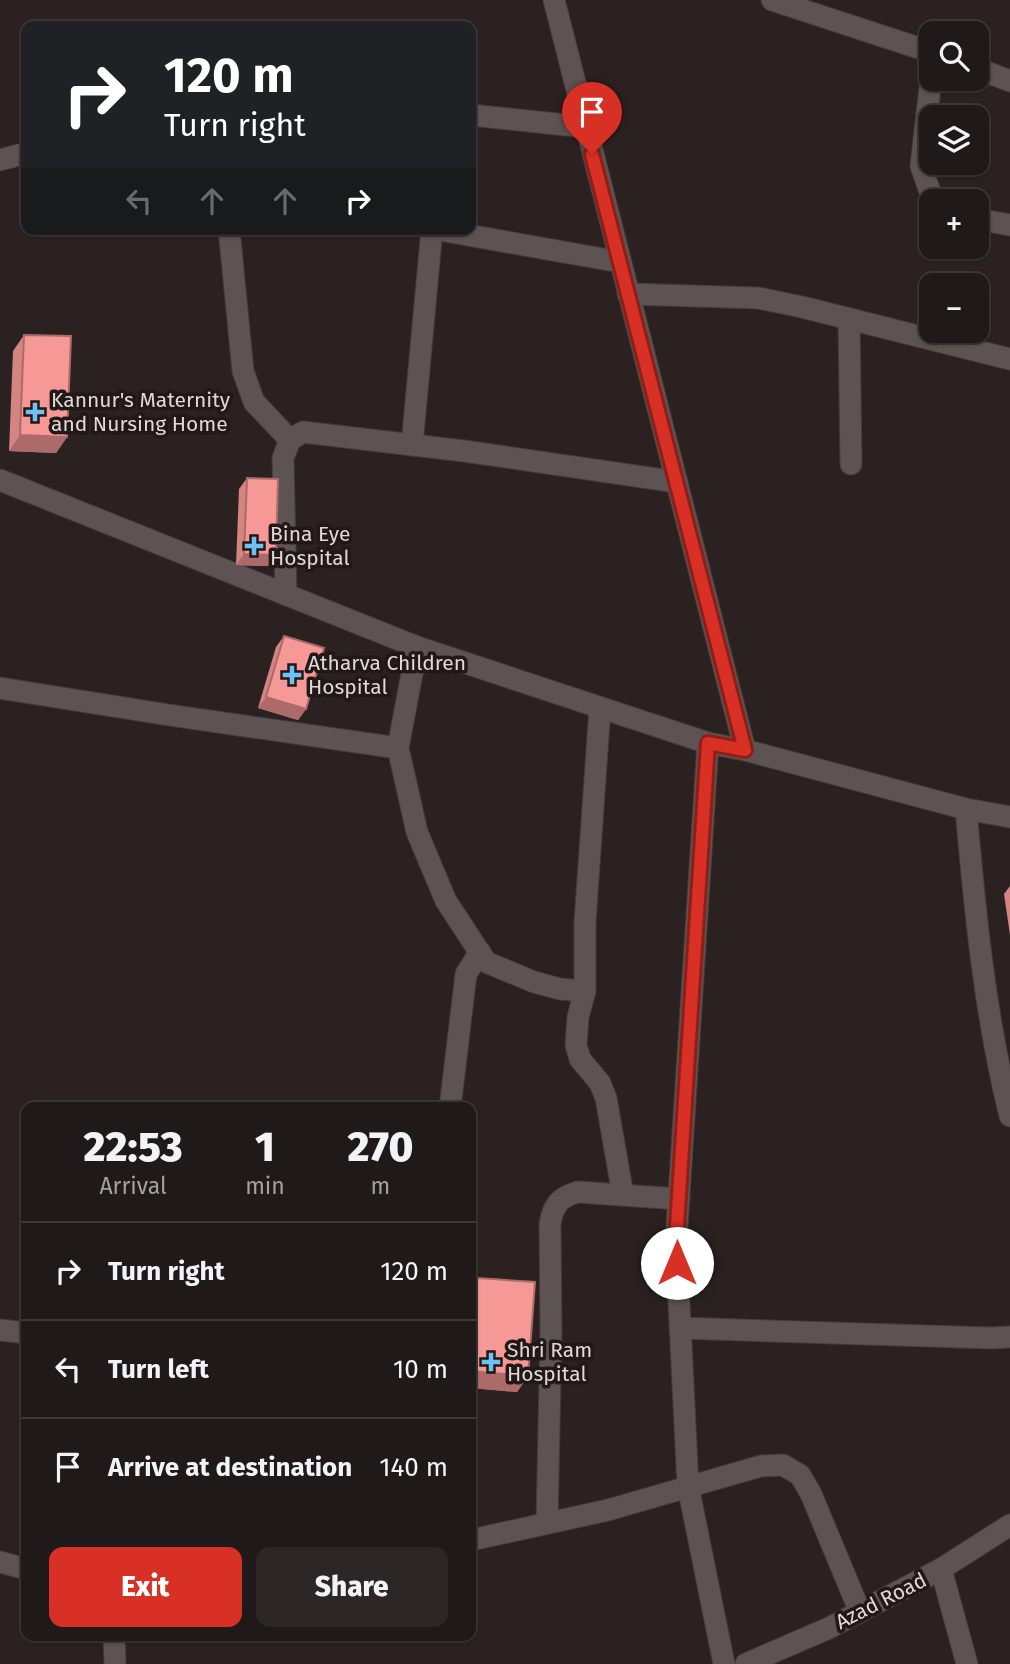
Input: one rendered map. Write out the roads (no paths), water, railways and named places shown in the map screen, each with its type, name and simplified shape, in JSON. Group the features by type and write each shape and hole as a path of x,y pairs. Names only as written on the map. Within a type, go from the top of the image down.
{"street":[{"path":"555,0 585,127 745,750"},
{"path":"772,0 919,48"},
{"path":"989,73 1010,81"},
{"path":"929,189 921,166 930,91"},
{"path":"476,116 585,127"},
{"path":"0,160 21,154"},
{"path":"989,221 1010,225"},
{"path":"230,235 243,371 254,402 290,440"},
{"path":"412,444 432,235"},
{"path":"467,235 620,262"},
{"path":"628,294 758,298 1010,359"},
{"path":"849,319 851,464"},
{"path":"286,595 283,458 290,440 303,432 412,444 677,482"},
{"path":"0,480 417,647 708,743 745,750 966,809 1010,817"},
{"path":"417,647 398,748 417,832 446,901 486,962 534,982 560,989 585,991"},
{"path":"0,688 398,748"},
{"path":"600,708 585,922 585,991 578,1017 576,1045 580,1059 600,1083 606,1098 623,1195"},
{"path":"708,743 676,1242 688,1486 724,1664"},
{"path":"966,809 977,934 1010,1115"},
{"path":"451,1102 466,974 480,952"},
{"path":"547,1523 550,1224 553,1208 565,1196 578,1192 679,1199"},
{"path":"680,1328 1010,1337"},
{"path":"0,1330 21,1332"},
{"path":"476,1539 608,1510 761,1466 783,1465 800,1475 811,1494 860,1612"},
{"name":"Azad Road","path":"746,1664 860,1612 941,1569 1010,1525"},
{"path":"0,1562 21,1568"},
{"path":"941,1569 967,1664"},
{"path":"114,1641 115,1664"}],"place":[{"name":"Kannur's Maternity and Nursing Home","path":"35,412"},
{"name":"Bina Eye Hospital","path":"254,546"},
{"name":"Atharva Children Hospital","path":"292,675"},
{"name":"Shri Ram Hospital","path":"491,1362"}]}
